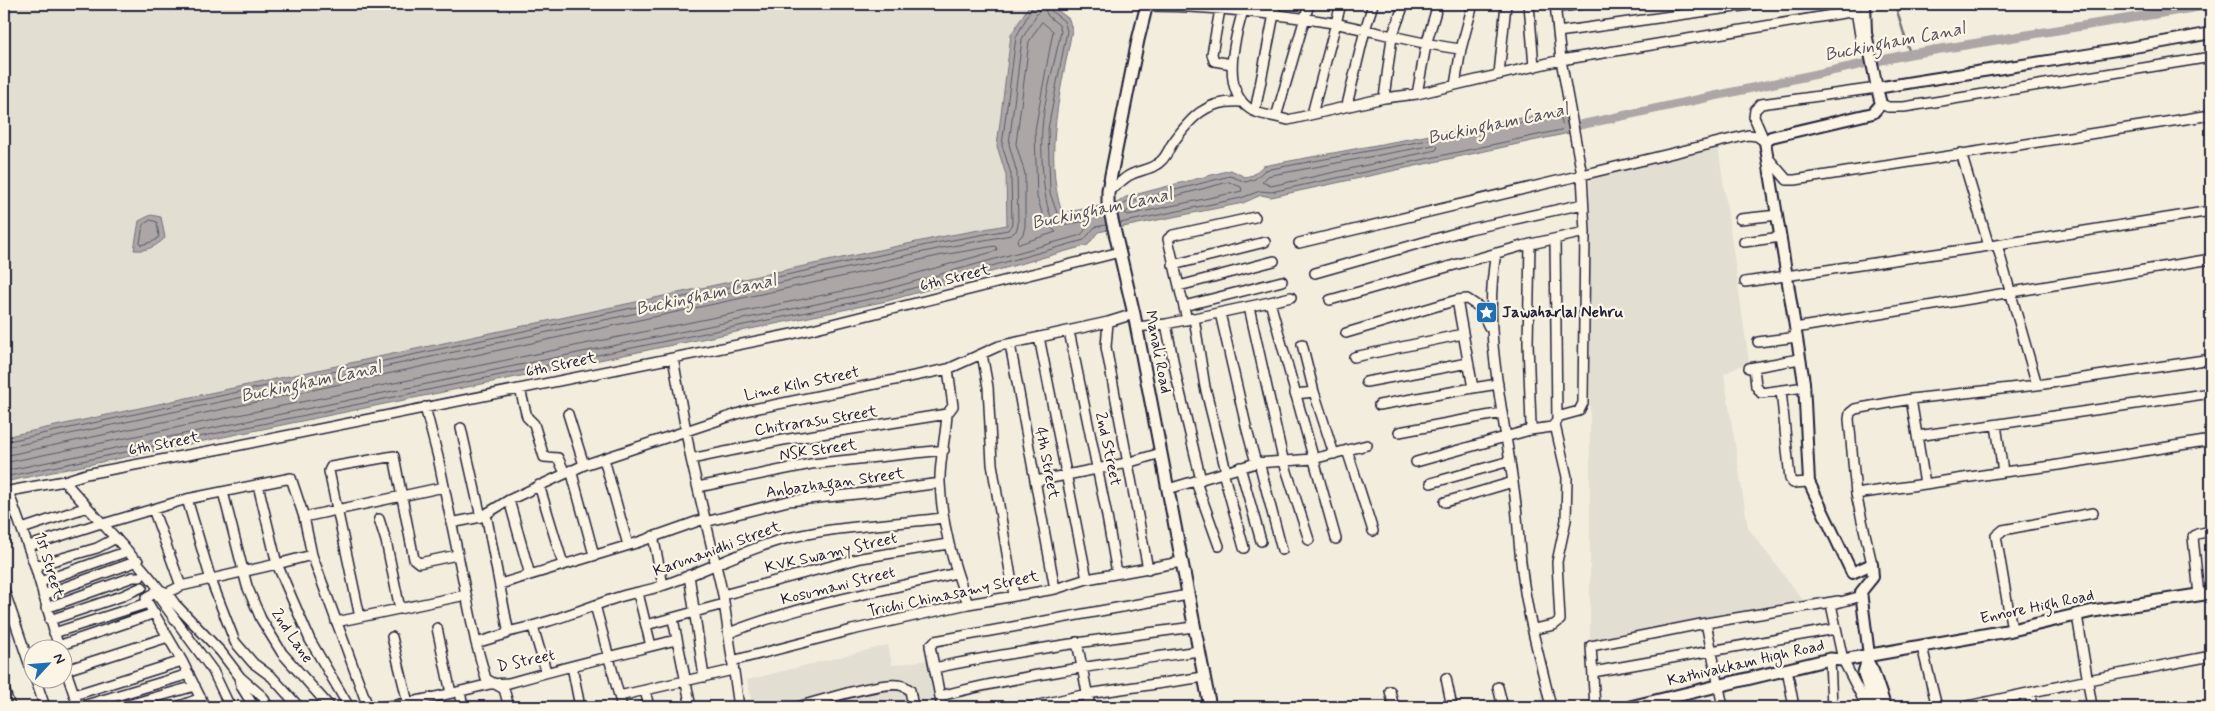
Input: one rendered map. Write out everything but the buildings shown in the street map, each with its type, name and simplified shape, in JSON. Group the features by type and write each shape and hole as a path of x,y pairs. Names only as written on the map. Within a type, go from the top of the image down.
{"main road":[{"name":"Manali Road","path":"1147,5 1138,40 1108,190 1108,203 1134,314 1209,707"},
{"name":"Ennore High Road","path":"1869,659 2077,615 2211,593"},
{"name":"Kathivakkam High Road","path":"1631,707 1668,703 1719,686 1830,659 1869,659"},
{"path":"1869,659 1864,676 1874,707"},
{"path":"1869,659 1885,707"}],"street":[{"path":"1255,111 1276,4"},
{"path":"1276,117 1309,4"},
{"path":"1312,114 1340,4"},
{"path":"1347,106 1373,4"},
{"path":"1384,98 1392,37 1404,4"},
{"path":"1417,94 1426,45 1438,4"},
{"path":"1455,85 1460,49 1473,4"},
{"path":"1499,74 1506,4"},
{"path":"1529,4 1534,67"},
{"path":"1416,462 1506,439 1578,411 1583,403 1585,232 1582,175 1561,60 1555,6 1581,4"},
{"path":"1558,32 1757,4"},
{"path":"1865,4 1866,33 1881,104"},
{"path":"1147,5 1244,7 1365,30 1426,45 1460,49"},
{"path":"1221,6 1212,54 1214,61 1232,64"},
{"path":"1244,7 1232,64 1231,79 1241,102 1252,111 1288,120 1384,98 1417,94 1561,60 1855,8 1862,48"},
{"path":"1872,564 1852,572 1809,482 1804,387 1800,359 1769,159 1765,142 1754,117 1755,110 1761,104 1992,68 2105,54 2211,33"},
{"path":"1881,104 1894,108 1904,107 2211,57"},
{"path":"1108,190 1115,187 1123,178 1157,165 1197,114 1213,105 1241,102"},
{"path":"1765,142 1771,137 1873,113 1881,104"},
{"path":"1769,159 1787,180 1795,180 2211,115"},
{"path":"1299,243 1748,135 1757,136 1765,142"},
{"path":"1961,153 2010,292 2037,385"},
{"path":"1315,273 1470,229 1583,204"},
{"path":"1746,282 2211,211"},
{"path":"1740,219 1778,215"},
{"path":"1244,548 1224,472 1191,319 1184,306 1168,242 1170,237 1255,217"},
{"path":"1330,300 1496,253 1585,232"},
{"path":"1744,242 1781,237"},
{"path":"1534,629 1554,625 1560,620 1557,562 1566,520 1567,477 1556,421 1556,238"},
{"path":"1173,264 1265,242"},
{"path":"1530,244 1528,337 1532,424 1530,430"},
{"name":"6th Street","path":"6,492 64,481 86,474 792,334 1120,252"},
{"path":"1496,253 1491,282 1492,334 1498,384 1513,482 1522,571 1551,707"},
{"path":"1758,342 1796,332 2010,292 2211,259"},
{"path":"1179,286 1274,261"},
{"path":"1184,306 1282,281"},
{"path":"1136,327 1166,324 1291,297"},
{"path":"1346,333 1457,300 1467,299 1479,307 1492,334"},
{"path":"1457,300 1473,388"},
{"path":"1270,302 1336,539"},
{"path":"1249,307 1283,459 1310,540"},
{"path":"1220,313 1247,430 1258,462 1282,550"},
{"name":"Lime Kiln Street","path":"483,516 509,500 568,471 749,410 948,369 1010,344 1108,322 1134,314"},
{"path":"1108,322 1106,346 1148,569"},
{"path":"1166,324 1198,481 1220,546"},
{"name":"2nd Street","path":"1069,331 1117,573"},
{"path":"1354,357 1463,334"},
{"path":"1039,337 1087,579"},
{"name":"4th Street","path":"1010,344 1054,589"},
{"path":"1302,344 1314,392 1334,454"},
{"path":"982,354 988,387 992,464 1014,596"},
{"path":"673,358 685,432 724,599 739,707"},
{"path":"1800,359 1751,368 1758,391 1761,393 1804,387"},
{"path":"1869,659 1861,592 1873,577 1872,564 1856,494 1850,413 1855,409 1911,399 2037,385 2211,359"},
{"path":"1366,382 1468,363"},
{"path":"948,369 952,406 947,414 940,483 943,518 948,544 956,573 968,604"},
{"path":"1380,405 1498,384"},
{"path":"520,389 527,417 534,424 543,456 545,458 558,458 568,471 594,555"},
{"path":"1780,390 1790,479 1793,483 1809,482"},
{"path":"1295,394 1314,392"},
{"path":"1917,436 2211,393"},
{"path":"1911,399 1925,484"},
{"path":"425,407 484,676 493,684 504,689 509,707"},
{"path":"1399,432 1502,413"},
{"path":"568,414 584,465"},
{"name":"Chitrarasu Street","path":"691,460 783,440 947,414"},
{"path":"1996,425 2003,472"},
{"path":"461,428 500,584 507,632"},
{"path":"1856,494 2052,466 2211,440"},
{"path":"1168,489 1258,462 1283,459 1313,459 1367,445"},
{"name":"NSK Street","path":"698,487 811,464 944,450"},
{"path":"1347,450 1373,531"},
{"path":"1036,481 1127,463 1161,453"},
{"path":"360,617 338,509 328,471 331,467 394,456 415,561 419,563 457,555"},
{"path":"604,459 628,546"},
{"path":"1431,483 1510,461"},
{"path":"1240,467 1261,541"},
{"path":"29,546 187,499 290,478 304,517 312,555 368,707"},
{"path":"64,481 138,561 144,575 222,652 240,677 263,697 268,707"},
{"path":"1445,502 1513,482"},
{"name":"Anbazhagan Street","path":"500,584 705,521 788,501 940,483"},
{"path":"258,485 277,564 310,640 349,707"},
{"path":"539,485 563,564"},
{"path":"304,517 444,487"},
{"name":"1st Street","path":"6,492 29,546 56,638"},
{"name":"2nd Lane","path":"223,492 247,586 261,619 282,654 330,707"},
{"path":"187,499 211,580 235,642 253,663 272,677 299,707"},
{"path":"509,500 530,575"},
{"path":"22,529 87,507"},
{"path":"153,509 181,586"},
{"path":"2012,630 1996,536 2003,530 2093,514"},
{"path":"451,523 483,516"},
{"name":"Karunanidhi Street","path":"476,642 507,632 533,627 595,605 663,585 715,563 778,541 844,528 883,526 943,518"},
{"path":"379,519 386,541 400,609"},
{"path":"2199,595 2193,538 2196,534 2211,531"},
{"path":"653,536 663,585"},
{"path":"35,566 97,548 116,538"},
{"name":"KVK Swamy Street","path":"646,625 673,619 676,616 724,599 861,558 948,544"},
{"path":"40,582 128,551"},
{"path":"54,633 147,600 160,592 245,573 312,555"},
{"path":"43,595 138,561"},
{"name":"Trichi Chinasamy Street","path":"620,696 704,676 732,665 852,630 968,604 1054,589 1087,579 1181,562"},
{"name":"Kosumani Street","path":"729,633 754,623 805,609 956,573"},
{"path":"144,575 142,588 147,600 206,707"},
{"path":"46,608 133,577 144,575"},
{"path":"689,575 704,676"},
{"path":"50,620 142,588"},
{"path":"4,590 8,618 22,650"},
{"path":"160,592 213,671 230,707"},
{"path":"638,592 651,646"},
{"path":"336,622 466,595"},
{"path":"942,707 930,646 935,641 1188,595"},
{"path":"1595,707 1591,646 1862,596"},
{"path":"1838,601 1833,604 1832,610 1843,660 1867,707"},
{"path":"595,605 622,707"},
{"path":"72,642 154,613"},
{"path":"2077,615 2092,707"},
{"path":"673,619 684,681 691,707"},
{"path":"1706,624 1723,707"},
{"path":"934,668 986,657 1078,642 1194,626"},
{"path":"533,627 546,671"},
{"path":"437,628 456,692 463,707"},
{"path":"1593,672 1835,629"},
{"path":"72,668 168,637"},
{"path":"392,637 408,704"},
{"name":"D Street","path":"381,707 423,704 456,692 493,684 508,683 546,671 676,640"},
{"path":"1078,642 1081,667 1090,707"},
{"path":"1922,647 1937,707"},
{"path":"940,696 1005,680 1081,667 1199,651"},
{"path":"1963,707 2211,656"},
{"path":"1830,659 1832,707"},
{"path":"74,695 182,661"},
{"path":"572,666 580,707"},
{"path":"1787,669 1794,707"},
{"path":"72,688 79,707 189,674"},
{"path":"240,677 241,686 254,707"},
{"path":"1030,707 1087,694 1204,678"},
{"path":"1446,678 1452,707"},
{"path":"121,707 195,686"},
{"path":"796,707 881,686 903,686 910,690 913,707"},
{"path":"1498,687 1503,707"},
{"path":"38,688 45,707"},
{"path":"4,689 10,707"},
{"path":"645,690 649,707"},
{"path":"1390,692 1394,707"},
{"path":"2030,693 2032,707"},
{"path":"177,707 201,698"}],"shaded area":[{"path":"4,4 1030,4 1011,35 997,146 1006,175 1007,225 940,237 4,437"},
{"path":"1718,145 1749,362 1724,374 1748,528 1806,604 1590,641 1590,178"},
{"path":"888,645 892,665 927,660 937,707 753,707 747,680"}],"water":[{"path":"1030,4 1057,4 1055,8 1069,19 1072,30 1059,98 1054,145 1054,168 1062,213 1117,203 1126,197 1231,170 1245,177 1253,175 1263,166 1565,110 1569,133 1271,197 1261,195 1243,203 1098,232 1088,245 887,301 4,482 4,437 940,237 1007,225 1006,175 997,146 1011,35"},
{"path":"151,215 161,217 165,238 151,248 134,250 139,221"}],"waterway":[{"path":"1895,4 1910,54"},
{"name":"Buckingham Canal","path":"1566,128 1910,54 2211,5"}],"place":[{"name":"Jawaharlal Nehru","path":"1486,312"}]}
